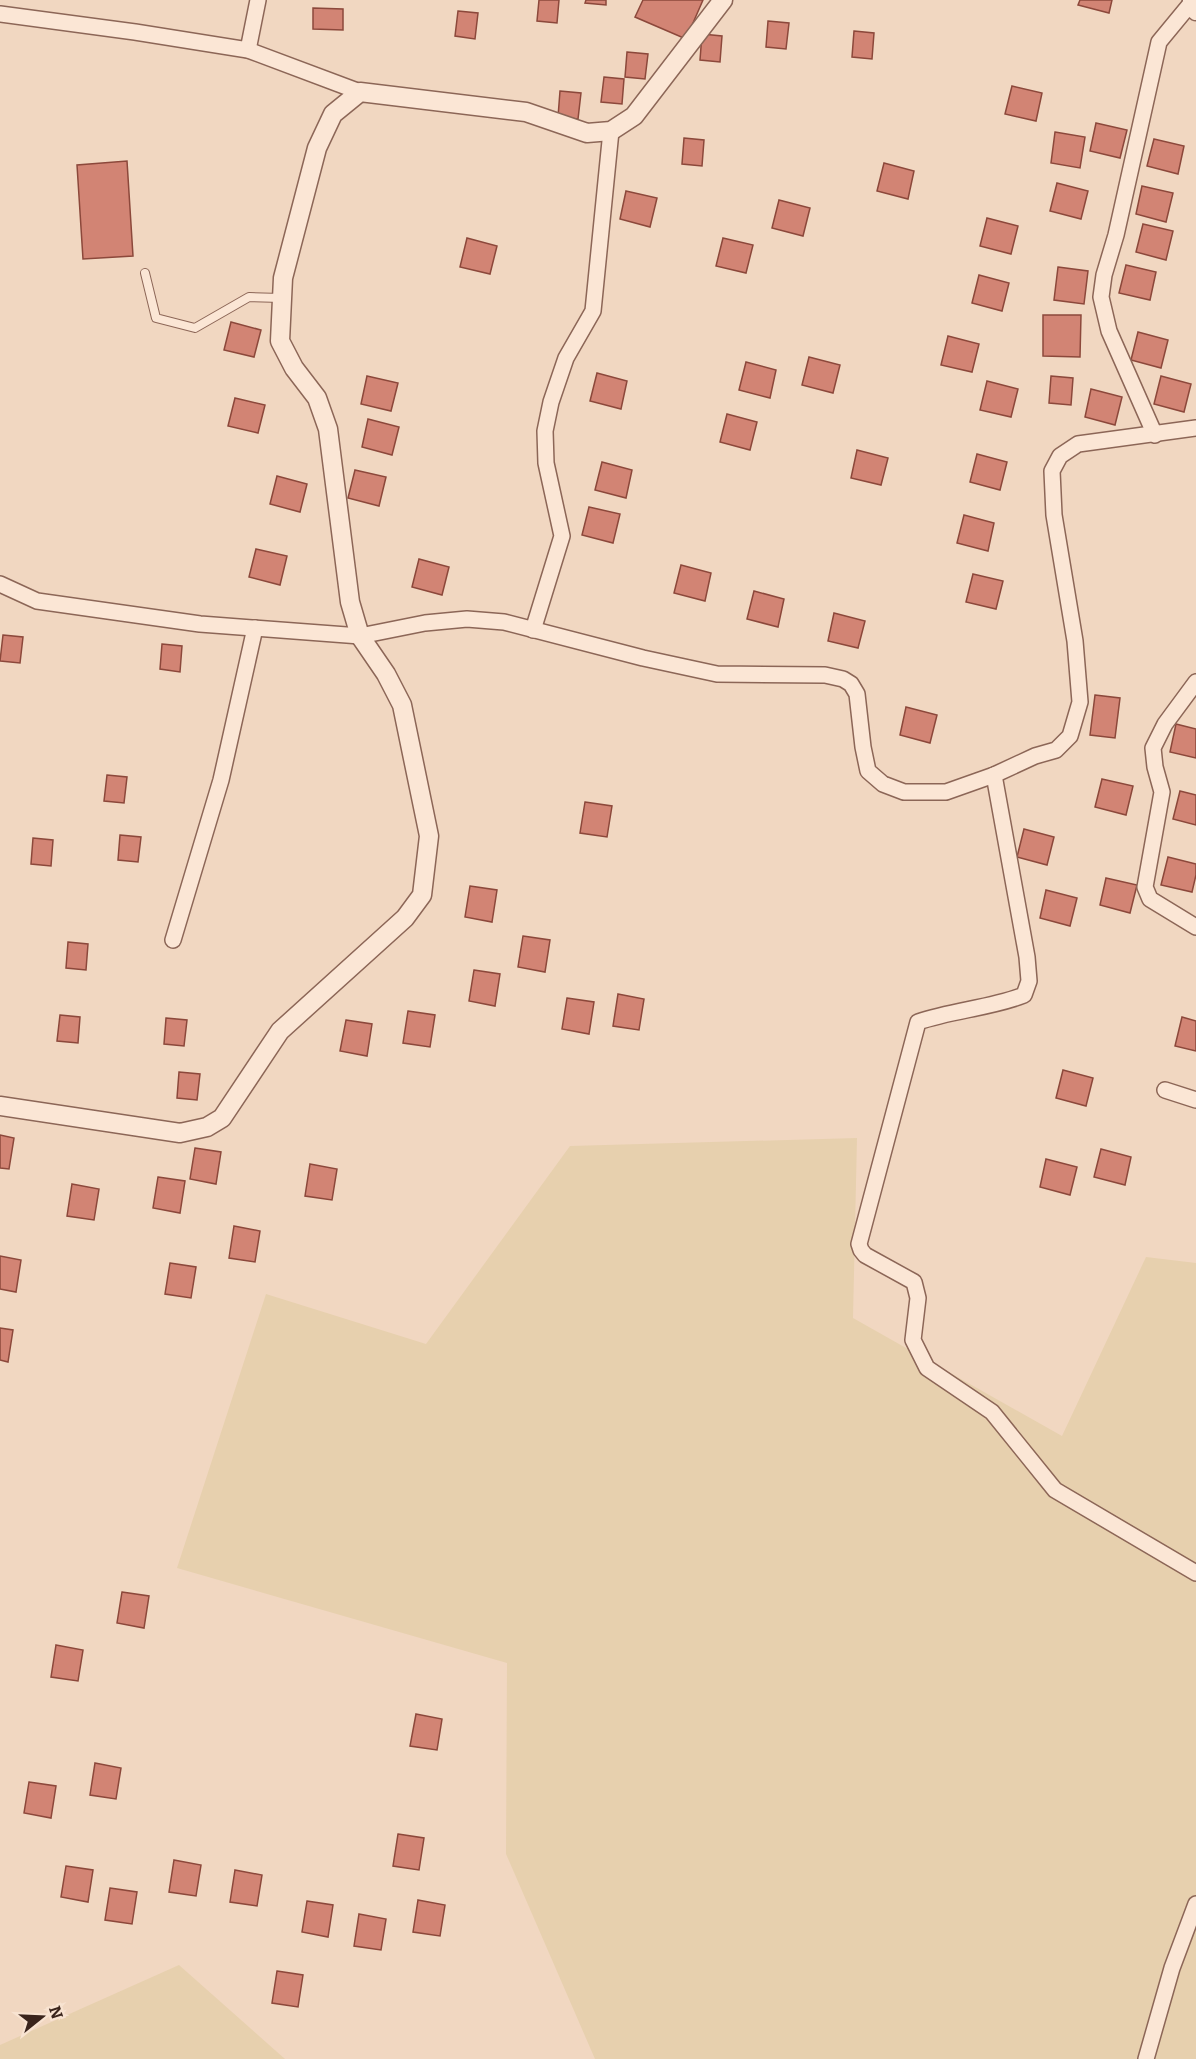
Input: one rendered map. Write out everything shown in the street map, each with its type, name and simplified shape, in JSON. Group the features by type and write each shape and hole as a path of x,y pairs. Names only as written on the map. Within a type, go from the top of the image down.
{"street":[{"path":"248,51 258,0"},
{"path":"0,14 135,32 248,51 360,92 526,112 587,133 611,131 634,116 723,0"},
{"path":"1155,435 1109,331 1101,297 1104,275 1116,235 1159,42 1193,4"},
{"path":"0,1106 180,1133 207,1127 222,1118 280,1031 405,918 422,895 429,836 402,705 386,674 360,636 351,602 328,429 317,398 294,368 280,341 283,278 317,148 333,114 360,92"},
{"path":"533,630 562,536 546,463 545,431 551,402 566,358 593,311 611,131"},
{"path":"0,584 36,601 200,624 360,636 425,623 467,619 504,622 643,658 717,674 825,675 843,679 851,684 857,694 862,747 868,771 884,784 904,792 946,792 1035,756 1056,750 1070,736 1080,702 1075,641 1054,515 1052,471 1060,456 1078,444 1196,428"},
{"path":"173,940 221,780 255,628"},
{"path":"1196,682 1165,724 1154,748 1155,767 1162,792 1145,887 1150,899 1196,927"},
{"path":"994,774 1027,957 1029,981 1024,995 1012,1000 944,1014 918,1022 859,1244 866,1255 914,1282 918,1298 913,1340 927,1368 992,1412 1055,1490 1196,1573"},
{"path":"1165,1090 1196,1100"},
{"path":"1146,2059 1172,1968 1196,1904"}],"lane":[{"path":"145,273 156,318 195,328 249,297 282,298"}],"shaded area":[{"path":"857,1138 853,1318 1062,1436 1146,1257 1196,1263 1196,2059 595,2059 506,1854 507,1663 177,1568 266,1294 426,1344 570,1146"},
{"path":"179,1965 285,2059 0,2059 0,2045"}],"building":[{"path":"539,0 559,0 557,23 537,21"},
{"path":"586,0 606,0 606,5 585,3"},
{"path":"643,0 703,0 686,39 635,17"},
{"path":"1080,0 1112,0 1109,13 1078,5"},
{"path":"313,8 343,9 343,30 313,29"},
{"path":"458,11 478,13 475,39 455,36"},
{"path":"768,21 789,23 786,49 766,47"},
{"path":"854,31 874,33 872,59 852,57"},
{"path":"702,34 722,36 720,62 700,60"},
{"path":"627,52 648,54 645,79 625,77"},
{"path":"604,77 624,79 622,104 601,102"},
{"path":"1012,86 1042,93 1036,121 1005,114"},
{"path":"560,91 581,93 578,119 558,117"},
{"path":"1096,123 1127,130 1120,158 1090,151"},
{"path":"1055,132 1085,137 1080,168 1051,163"},
{"path":"684,138 704,140 702,166 682,164"},
{"path":"1154,139 1184,146 1178,174 1147,166"},
{"path":"127,161 133,256 83,259 77,165"},
{"path":"884,163 914,171 908,199 877,191"},
{"path":"1057,183 1088,191 1081,219 1050,211"},
{"path":"1142,186 1173,193 1166,222 1136,214"},
{"path":"626,191 657,198 650,227 620,219"},
{"path":"779,200 810,208 803,236 772,228"},
{"path":"987,218 1018,226 1011,254 980,246"},
{"path":"1143,224 1173,231 1166,260 1136,252"},
{"path":"467,238 497,246 490,274 460,267"},
{"path":"723,238 753,245 746,273 716,266"},
{"path":"1126,265 1156,272 1150,300 1119,293"},
{"path":"1058,267 1088,271 1084,304 1054,300"},
{"path":"979,275 1009,283 1002,311 972,303"},
{"path":"1043,315 1081,315 1080,357 1043,356"},
{"path":"231,322 261,330 254,357 224,350"},
{"path":"1138,332 1168,340 1161,368 1131,360"},
{"path":"948,336 979,344 972,372 941,365"},
{"path":"809,357 840,365 833,393 802,385"},
{"path":"746,362 776,370 770,398 739,390"},
{"path":"597,373 627,381 621,409 590,401"},
{"path":"367,376 398,383 391,411 361,404"},
{"path":"1051,376 1073,378 1071,405 1049,403"},
{"path":"1161,376 1191,384 1184,412 1154,404"},
{"path":"987,381 1018,389 1011,417 980,410"},
{"path":"1091,389 1122,397 1115,425 1085,417"},
{"path":"235,398 265,405 258,433 228,426"},
{"path":"727,414 757,422 750,450 720,442"},
{"path":"368,419 399,427 392,455 362,447"},
{"path":"857,450 888,458 881,485 851,478"},
{"path":"977,454 1007,462 1000,490 970,482"},
{"path":"602,462 632,470 626,498 595,490"},
{"path":"355,470 386,477 379,506 348,498"},
{"path":"277,476 307,484 300,512 270,504"},
{"path":"589,507 620,514 613,543 582,535"},
{"path":"964,515 994,523 988,551 957,543"},
{"path":"256,549 287,556 280,585 249,577"},
{"path":"419,559 449,567 442,595 412,587"},
{"path":"681,565 711,573 705,601 674,593"},
{"path":"973,574 1003,581 996,609 966,602"},
{"path":"754,591 784,599 778,627 747,619"},
{"path":"834,613 865,621 858,648 828,641"},
{"path":"3,635 23,637 20,663 0,661"},
{"path":"162,644 182,646 180,672 160,669"},
{"path":"1095,695 1120,698 1115,738 1090,735"},
{"path":"906,707 937,715 930,743 900,735"},
{"path":"1176,724 1196,729 1196,758 1170,752"},
{"path":"107,775 127,777 124,803 104,801"},
{"path":"1102,779 1133,786 1126,815 1095,807"},
{"path":"1180,791 1196,795 1196,825 1173,819"},
{"path":"585,802 612,806 607,837 580,833"},
{"path":"1024,829 1054,837 1047,865 1017,857"},
{"path":"120,835 141,837 138,862 118,860"},
{"path":"33,838 53,840 51,866 31,864"},
{"path":"1168,857 1196,864 1192,892 1161,885"},
{"path":"1106,878 1137,885 1130,913 1100,905"},
{"path":"470,886 497,890 492,922 465,917"},
{"path":"1046,890 1077,898 1070,926 1040,918"},
{"path":"523,936 550,940 545,972 518,967"},
{"path":"68,942 88,944 86,970 66,968"},
{"path":"474,970 500,974 495,1006 469,1001"},
{"path":"618,994 644,999 639,1030 613,1026"},
{"path":"567,998 594,1002 589,1034 562,1029"},
{"path":"408,1011 435,1015 430,1047 403,1043"},
{"path":"60,1015 80,1017 78,1043 57,1041"},
{"path":"1182,1017 1196,1021 1196,1051 1175,1046"},
{"path":"166,1018 187,1020 184,1046 164,1044"},
{"path":"346,1020 372,1024 367,1056 340,1051"},
{"path":"1063,1070 1093,1078 1086,1106 1056,1098"},
{"path":"179,1072 200,1074 197,1100 177,1098"},
{"path":"0,1135 14,1138 9,1169 0,1168"},
{"path":"195,1148 221,1152 216,1184 190,1179"},
{"path":"1101,1149 1131,1157 1125,1185 1094,1177"},
{"path":"1046,1159 1077,1167 1070,1195 1040,1187"},
{"path":"310,1164 337,1169 332,1200 305,1196"},
{"path":"158,1177 185,1181 180,1213 153,1208"},
{"path":"72,1184 99,1189 94,1220 67,1216"},
{"path":"234,1226 260,1231 255,1262 229,1258"},
{"path":"0,1256 21,1260 16,1292 0,1289"},
{"path":"170,1263 196,1267 191,1298 165,1294"},
{"path":"0,1328 13,1330 8,1362 0,1360"},
{"path":"122,1592 149,1596 144,1628 117,1623"},
{"path":"56,1645 83,1650 78,1681 51,1677"},
{"path":"416,1714 442,1719 437,1750 410,1746"},
{"path":"95,1763 121,1768 116,1799 90,1795"},
{"path":"29,1782 56,1786 51,1818 24,1813"},
{"path":"398,1834 424,1838 419,1870 393,1866"},
{"path":"174,1860 201,1865 196,1896 169,1892"},
{"path":"66,1866 93,1870 88,1902 61,1897"},
{"path":"235,1870 262,1875 257,1906 230,1902"},
{"path":"110,1888 137,1892 132,1924 105,1920"},
{"path":"418,1900 445,1905 440,1936 413,1932"},
{"path":"307,1901 333,1905 328,1937 302,1932"},
{"path":"359,1914 386,1919 381,1950 354,1946"},
{"path":"277,1971 303,1975 298,2007 272,2003"}]}
